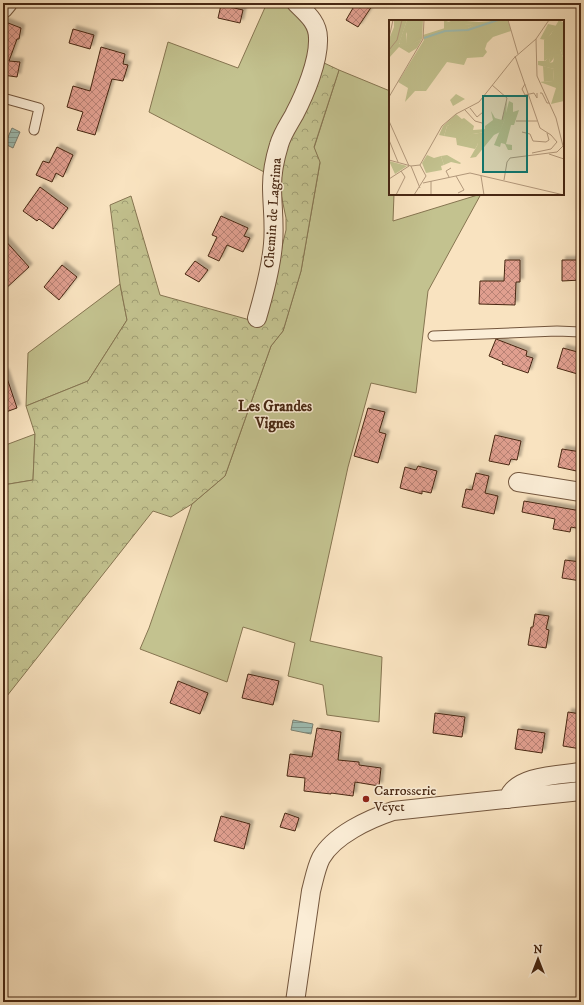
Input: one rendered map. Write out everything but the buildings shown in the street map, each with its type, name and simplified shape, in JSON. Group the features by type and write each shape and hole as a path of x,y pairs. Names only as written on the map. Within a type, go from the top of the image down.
{"street":[{"path":"3,9 8,3"},
{"name":"Chemin de Lagrima","path":"257,318 266,287 273,245 274,221 272,186 274,166 279,143 298,106 318,51 318,36 313,19 296,3"},
{"path":"518,482 581,492"},
{"path":"508,799 510,792 529,780 581,772"},
{"path":"295,1002 315,873 322,857 335,843 356,827 375,817 421,807 581,791"}],"lane":[{"path":"3,98 39,108 34,130"},
{"path":"433,336 542,331 581,332"}],"green space":[{"path":"267,3 284,3 305,19 315,43 266,173 149,112 168,42 238,68"},
{"path":"322,62 339,70 314,147 320,162 301,271 283,331 271,346 225,476 192,504 171,517 153,511 3,701 3,485 33,480 35,434 26,406 88,381 127,320 120,284 110,205 131,196 160,295 250,320 266,315 286,230 286,218 280,189 284,148"},
{"path":"339,70 389,91 389,195 394,195 393,221 480,195 428,291 416,393 371,383 348,467 310,641 382,657 379,722 327,715 323,685 288,676 295,643 243,627 227,682 140,649 149,628 192,504 225,476 271,346 283,331 301,271 320,163 314,148"},
{"path":"120,284 127,320 88,381 26,406 28,353"},
{"path":"35,434 33,480 3,485 3,446"}],"water":[{"path":"12,128 20,132 13,148 5,144"},
{"path":"293,720 313,724 311,734 291,730"}],"place":[{"name":"Carrosserie Veyet","path":"366,799"}],"district":[{"name":"Les Grandes Vignes","path":"275,414"}]}
